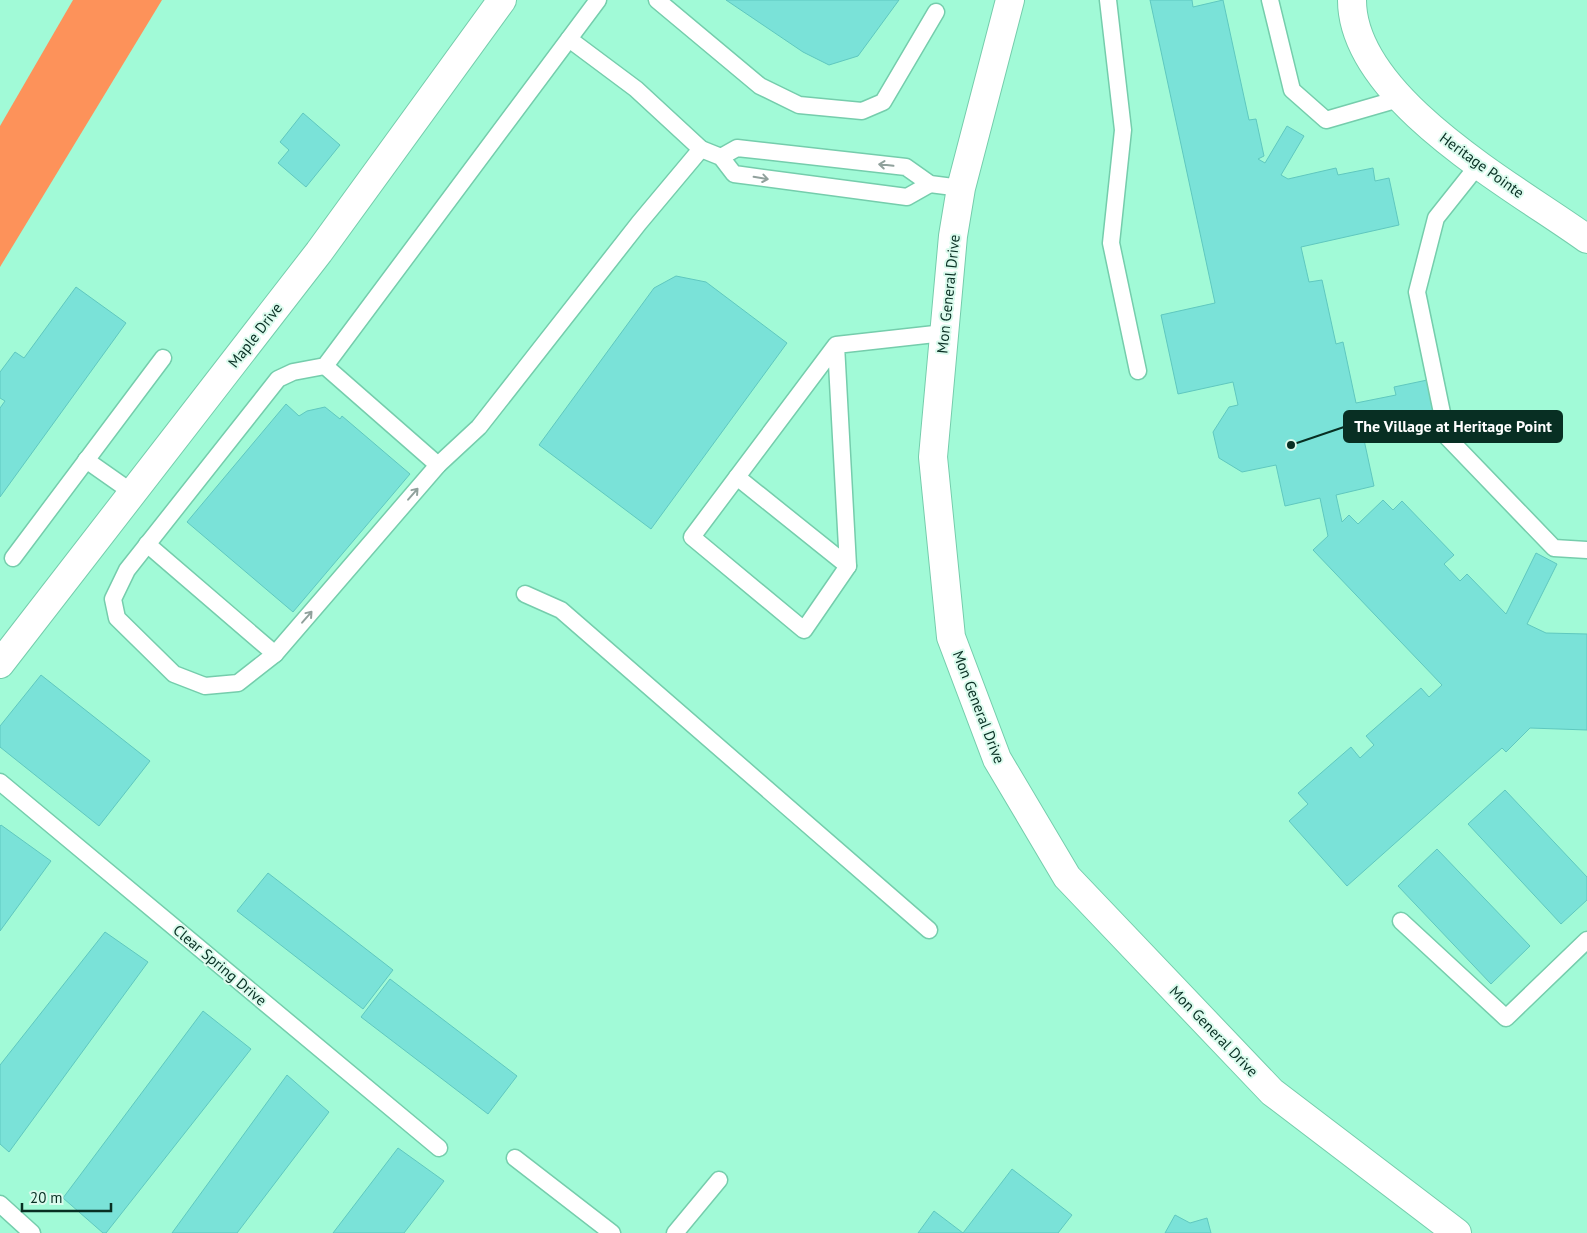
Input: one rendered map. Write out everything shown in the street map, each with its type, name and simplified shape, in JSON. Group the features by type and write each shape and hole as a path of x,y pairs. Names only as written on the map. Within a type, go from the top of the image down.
{"street":[{"name":"Maple Drive","path":"0,664 319,252 502,0"},
{"name":"Mon General Drive","path":"1010,0 961,188 953,236 932,456 951,637 997,759 1067,876 1272,1092 1457,1233"},
{"name":"Heritage Pointe","path":"1352,0 1352,18 1372,64 1402,98 1438,133 1587,239"}],"lane":[{"path":"598,0 325,366 293,372 278,379 147,544 127,570 114,599 117,618 174,674 205,686 238,683 275,654 438,465 479,428 639,223 701,149"},
{"path":"657,0 760,86 799,105 862,111 883,102 936,12"},
{"path":"1108,0 1123,130 1111,243 1138,371"},
{"path":"1270,0 1292,90 1326,120 1402,98"},
{"path":"569,39 636,89 701,149 721,157 734,174 787,183 907,197 930,184"},
{"path":"721,157 737,148 906,167 930,184 961,188"},
{"path":"1479,164 1436,218 1417,292 1447,437 1554,548 1587,550"},
{"path":"836,345 848,566 804,630 692,537 836,345 944,333"},
{"path":"13,558 163,358"},
{"path":"325,366 438,465"},
{"path":"86,460 133,493"},
{"path":"737,477 848,566"},
{"path":"147,544 275,654"},
{"path":"525,594 561,610 930,930"},
{"name":"Clear Spring Drive","path":"0,782 440,1148"},
{"path":"1401,920 1506,1018 1587,940"},
{"path":"515,1158 612,1233"},
{"path":"675,1233 719,1180"},
{"path":"0,1204 32,1233"}],"shaded area":[{"path":"73,0 162,0 0,267 0,126"}],"building":[{"path":"726,0 899,0 858,56 829,65 803,52"},
{"path":"1150,0 1192,0 1193,7 1223,0 1249,120 1256,119 1264,156 1258,159 1265,163 1287,126 1304,136 1281,175 1288,179 1336,168 1338,175 1373,168 1375,181 1389,178 1399,225 1301,247 1309,282 1322,280 1336,344 1343,342 1356,403 1396,395 1394,387 1432,379 1440,418 1403,426 1401,417 1361,426 1374,486 1336,495 1342,522 1349,515 1358,524 1383,500 1393,510 1402,501 1454,555 1444,564 1460,581 1467,574 1506,614 1536,553 1557,564 1527,624 1546,633 1587,634 1587,730 1530,728 1506,752 1502,748 1347,886 1289,821 1308,804 1298,793 1351,747 1360,758 1374,745 1366,736 1421,688 1429,697 1442,685 1313,550 1328,536 1320,498 1285,506 1276,465 1242,472 1219,458 1213,432 1229,407 1238,405 1233,382 1178,394 1161,315 1215,303"},
{"path":"303,113 340,145 306,187 278,163 289,150 280,142"},
{"path":"676,276 706,282 787,343 651,529 539,445 654,288"},
{"path":"76,287 126,323 0,497 0,408 5,401 0,398 0,372 15,352 24,358"},
{"path":"286,404 299,416 307,411 325,407 340,419 342,416 410,474 293,612 187,522"},
{"path":"41,675 150,761 99,826 0,747 0,726"},
{"path":"1505,790 1587,877 1587,900 1561,924 1468,824"},
{"path":"0,826 51,861 0,931"},
{"path":"1437,849 1530,946 1491,984 1398,886"},
{"path":"268,873 393,970 363,1009 237,911"},
{"path":"105,932 148,962 9,1152 0,1144 0,1065"},
{"path":"390,979 517,1076 488,1114 361,1017"},
{"path":"203,1011 251,1049 106,1233 103,1233 63,1198"},
{"path":"287,1075 329,1112 237,1233 172,1233"},
{"path":"398,1148 444,1181 404,1233 333,1233"},
{"path":"1012,1169 1072,1215 1058,1233 963,1233"},
{"path":"934,1211 963,1233 918,1233"},
{"path":"1175,1215 1190,1223 1207,1218 1211,1233 1165,1233"}],"place":[{"name":"The Village at Heritage Point","path":"1291,445"}]}
